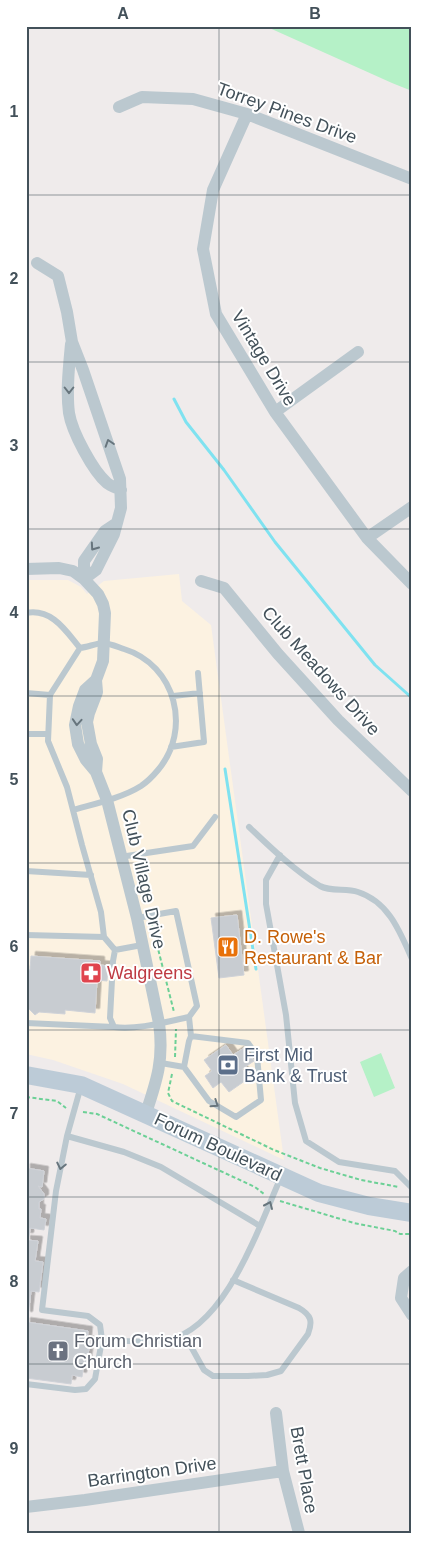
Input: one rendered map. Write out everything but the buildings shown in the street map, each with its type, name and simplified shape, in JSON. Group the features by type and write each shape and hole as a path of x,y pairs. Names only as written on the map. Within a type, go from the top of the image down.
{"street":[{"name":"Torrey Pines Drive","path":"119,107 142,97 192,99 247,114 412,178"},
{"name":"Vintage Drive","path":"247,114 213,190 203,248 216,314 275,412 367,538 412,584"},
{"path":"37,263 58,276 72,342 101,420 120,479 121,508 114,534 96,570 84,578"},
{"path":"72,342 68,374 69,414 76,435 86,455 107,482 121,490"},
{"path":"275,412 358,352"},
{"path":"367,538 412,507"},
{"name":"Club Village Drive","path":"26,569 60,568 72,571 84,578 98,594 105,613 103,661 96,680 85,690 75,726 78,744 86,760 96,772 107,800 137,918 159,1023 162,1040 161,1063 146,1113"},
{"name":"Club Meadows Drive","path":"201,581 224,588 278,654 338,720 412,791"},
{"name":"Forum Boulevard","path":"26,1075 81,1085 319,1193 369,1206 412,1213"},
{"path":"412,1271 404,1278 401,1298 412,1315"},
{"name":"Brett Place","path":"276,1413 283,1471 299,1533"},
{"name":"Barrington Drive","path":"26,1507 283,1471"}],"lane":[{"path":"26,613 48,615 63,627 80,648"},
{"path":"73,810 107,800 142,786 161,766 171,747 175,729 173,696 159,672 138,653 104,643 80,648 50,695 48,741 67,787 73,810 101,912 104,937 115,950"},
{"path":"171,747 204,742 198,673"},
{"path":"173,696 200,693"},
{"path":"26,694 50,695"},
{"path":"26,734 48,734"},
{"path":"120,857 193,846 215,816"},
{"path":"249,827 280,855 322,887 357,892 375,900 397,926 412,959"},
{"path":"280,855 266,880 266,904 286,1015 295,1103 306,1141 339,1162 395,1172 412,1188"},
{"path":"26,870 91,875"},
{"path":"26,1023 133,1027 189,1017 197,1006 176,911 137,918"},
{"path":"26,935 104,937"},
{"path":"115,950 142,945"},
{"path":"114,1027 110,1018 112,960 115,950"},
{"path":"184,1067 191,1036 189,1017"},
{"path":"161,1063 184,1067 209,1101 236,1117 261,1100 257,1056 248,1043 191,1036"},
{"path":"26,1384 75,1390 86,1389 95,1379 102,1340 100,1325 88,1316 42,1310 56,1191 67,1136 81,1085"},
{"path":"67,1136 124,1152 161,1167 260,1226"},
{"path":"102,1340 167,1340 184,1334 212,1312 227,1293 260,1226 281,1177"},
{"path":"184,1334 204,1370 213,1376 267,1375 281,1371 311,1328 308,1313 233,1280"}],"path":[{"path":"152,925 176,1028 174,1065 168,1093 172,1100 274,1150 320,1168 361,1180 400,1188"},
{"path":"26,1097 57,1101 66,1108 89,1114 97,1114 255,1187 262,1194 272,1198 354,1224 395,1231 400,1234 412,1234"}],"shaded area":[{"path":"179,574 182,601 211,625 284,1160 123,1084 53,1060 26,1054 26,580 68,580 81,587 87,594 104,581"}],"green space":[{"path":"265,26 412,26 412,91 392,83"},
{"path":"381,1053 395,1088 374,1097 360,1062"}],"waterway":[{"path":"174,399 186,422 224,470 275,542 375,665 412,698"},
{"path":"225,769 256,969"}],"place":[{"name":"D. Rowe's Restaurant & Bar","path":"228,947"},
{"name":"Walgreens","path":"91,973"},
{"name":"First Mid Bank & Trust","path":"228,1065"},
{"name":"Forum Christian Church","path":"58,1351"}]}
